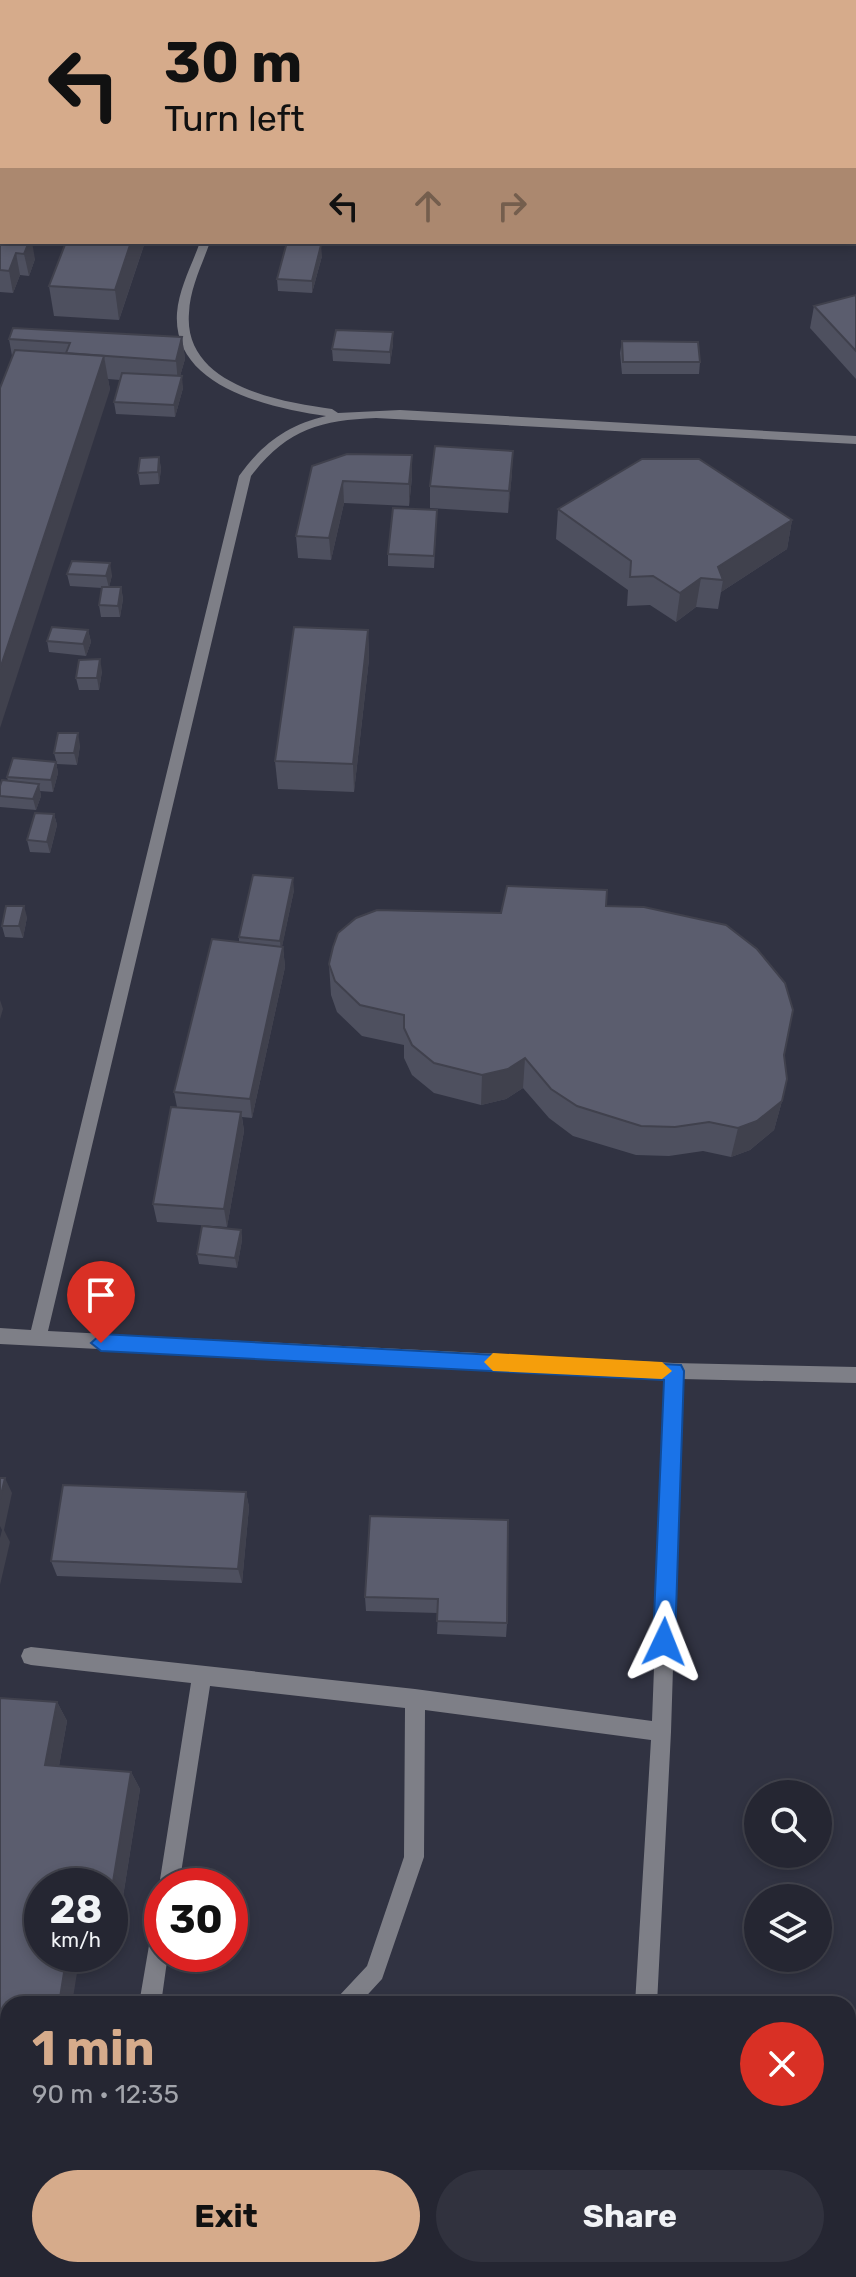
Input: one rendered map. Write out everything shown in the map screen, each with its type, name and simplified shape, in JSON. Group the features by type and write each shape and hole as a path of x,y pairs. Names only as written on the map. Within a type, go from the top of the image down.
{"street":[{"path":"204,244 186,301 183,324 189,347 206,368 252,396 301,409 342,414 400,414 856,440"},
{"path":"175,346 189,347"},
{"path":"37,1339 245,476 259,455 281,437 309,423 342,414"},
{"path":"0,1336 674,1371 856,1375"},
{"path":"646,1996 661,1732 674,1371"},
{"path":"31,1656 415,1699 661,1732"},
{"path":"172,1868 202,1675"},
{"path":"352,1996 375,1972 414,1857 415,1699"},
{"path":"151,1996 155,1972"}],"building":[{"path":"0,244 28,244 24,254 16,253 9,271 0,270"},
{"path":"65,244 130,244 115,290 49,286"},
{"path":"286,244 321,245 312,281 277,279"},
{"path":"856,295 856,351 814,306"},
{"path":"13,328 182,337 176,361 66,353 70,343 9,339"},
{"path":"336,330 393,332 390,352 332,349"},
{"path":"622,341 698,342 700,362 623,362"},
{"path":"15,350 104,356 0,669 0,388"},
{"path":"122,373 182,376 174,405 114,402"},
{"path":"435,446 513,451 509,491 430,486"},
{"path":"347,454 412,455 409,484 343,481 329,538 296,536 312,466"},
{"path":"159,457 158,472 138,473 140,458"},
{"path":"642,459 699,459 792,520 718,567 723,580 701,578 680,593 653,576 630,577 631,561 558,509"},
{"path":"393,508 437,510 434,556 388,554"},
{"path":"72,561 110,563 106,576 67,574"},
{"path":"102,587 121,587 118,606 99,605"},
{"path":"52,627 88,630 83,644 47,641"},
{"path":"294,627 368,630 353,764 275,761"},
{"path":"100,659 97,678 76,678 79,660"},
{"path":"58,733 78,733 74,753 54,753"},
{"path":"13,758 56,762 51,780 7,777"},
{"path":"2,780 39,784 33,799 0,796"},
{"path":"35,813 54,814 47,842 27,840"},
{"path":"253,875 293,878 280,941 239,937"},
{"path":"507,886 607,890 606,906 644,907 726,925 757,949 785,983 793,1010 784,1055 787,1079 782,1101 757,1121 738,1128 709,1122 675,1127 641,1126 577,1106 551,1089 525,1058 508,1069 482,1075 434,1063 412,1045 404,1028 404,1015 360,1005 335,981 329,964 333,947 338,933 356,918 377,910 501,913"},
{"path":"6,906 24,906 19,926 2,926"},
{"path":"212,939 283,947 250,1099 174,1092"},
{"path":"171,1107 241,1112 224,1209 153,1204"},
{"path":"202,1226 241,1230 235,1258 197,1254"},
{"path":"0,1478 5,1478 0,1499"},
{"path":"63,1485 246,1492 238,1569 51,1561"},
{"path":"370,1516 508,1520 507,1623 437,1621 438,1599 365,1597"},
{"path":"0,1698 57,1702 45,1765 131,1772 115,1868 24,1868 24,1972 64,1972 60,1996 0,1996"}],"slow traffic":[{"path":"493,1362 662,1371"}],"route":[{"path":"101,1343 674,1371 664,1642"}]}
